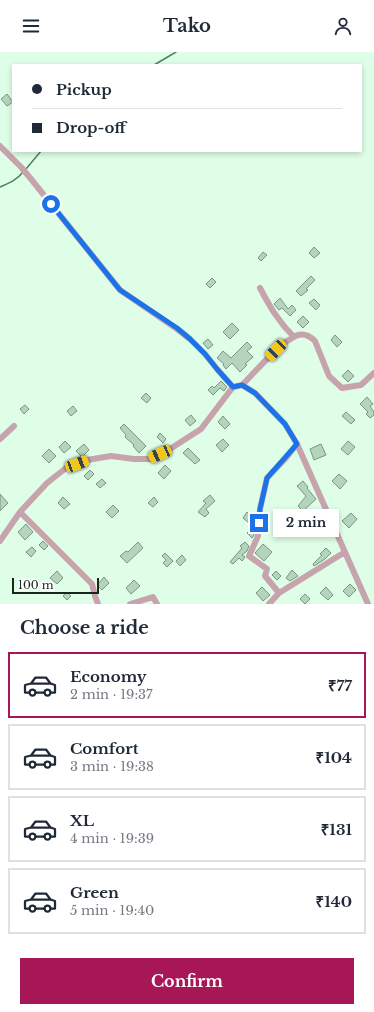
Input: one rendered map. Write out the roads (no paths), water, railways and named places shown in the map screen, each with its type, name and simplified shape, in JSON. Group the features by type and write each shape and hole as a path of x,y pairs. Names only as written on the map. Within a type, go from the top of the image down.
{"street":[{"path":"0,146 21,167 120,290 177,328 190,339 233,387"},
{"path":"260,288 275,315 294,337"},
{"path":"0,541 20,512 47,483 66,468 87,460 111,456 134,459 150,458 170,449 201,429 233,387 242,385 276,350 294,337 308,335 315,340 329,376 342,388 361,385 374,373"},
{"path":"242,385 255,393 285,424 297,444 368,604"},
{"path":"0,439 14,426"},
{"path":"279,593 265,576 267,569 249,556 258,536 260,509 267,478 297,444"},
{"path":"20,512 92,584 98,604"},
{"path":"269,604 279,593 345,552"},
{"path":"130,604 153,597 158,604"}],"waterway":[{"path":"156,64 176,52"},
{"path":"26,169 40,152"},
{"path":"0,187 10,183 23,172"}]}
